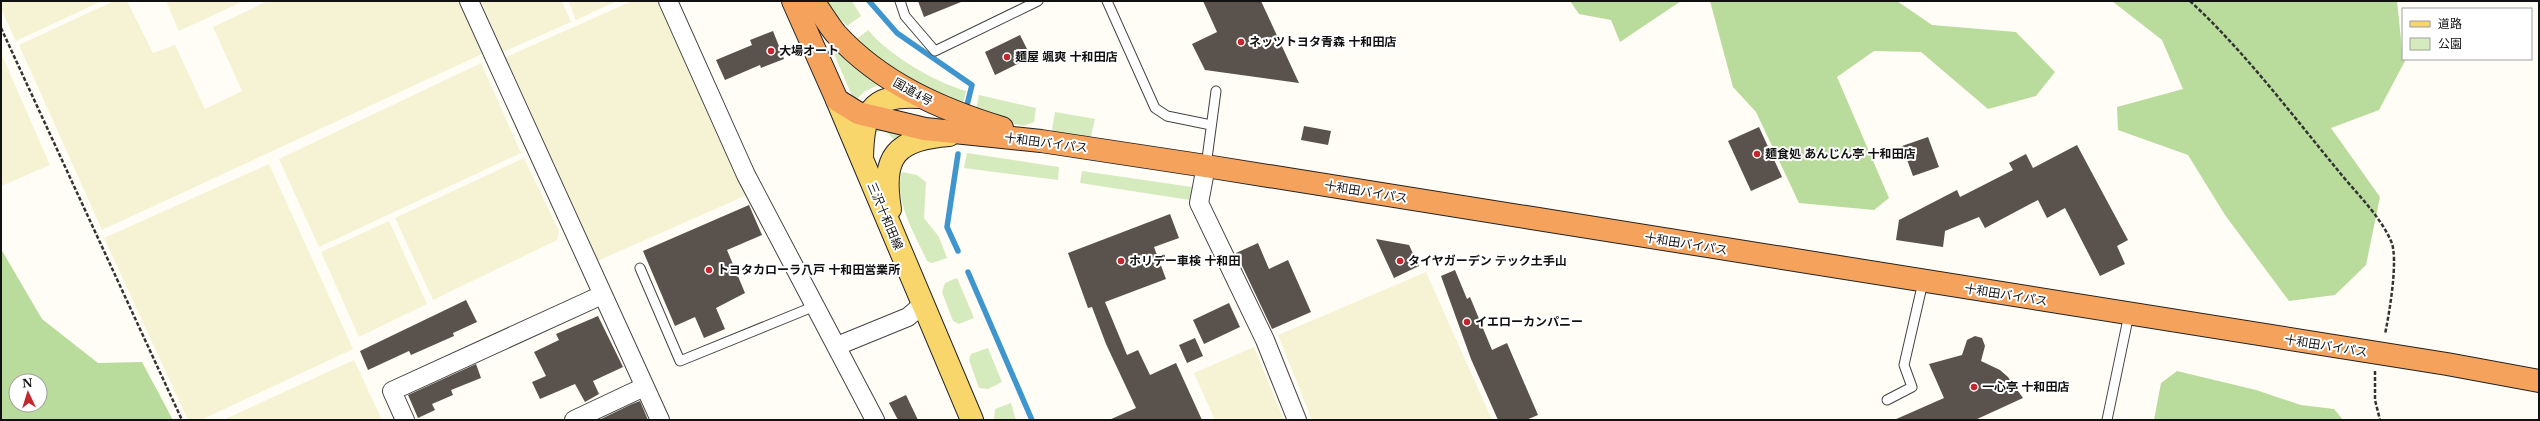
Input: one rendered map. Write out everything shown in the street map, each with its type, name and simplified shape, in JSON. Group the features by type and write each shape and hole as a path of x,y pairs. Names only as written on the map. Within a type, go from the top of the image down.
{"highway":[{"path":"793,1 837,100"},
{"name":"国道4号","path":"814,1 836,33 870,65 920,97 955,114 1041,141"},
{"name":"十和田バイパス","path":"837,100 858,113 925,129 1041,141 1206,166 1923,282 2381,354 2539,381"}],"main road":[{"path":"862,161 862,133 868,116 874,107 888,99 920,97"},
{"name":"三沢十和田線","path":"837,100 922,305 972,420"},
{"path":"895,239 886,179 888,167 896,154 905,145 915,140 968,134"}],"street":[{"path":"470,1 660,420"},
{"path":"668,1 746,175 875,420"},
{"path":"1206,166 1199,203 1265,340 1297,420"},
{"path":"405,420 392,391 602,295"},
{"path":"837,346 908,317 922,305"},
{"path":"574,420 644,387"}],"lane":[{"path":"900,1 905,16 935,51 1038,1"},
{"path":"1107,1 1155,108 1167,116 1212,125"},
{"path":"1206,166 1216,91"},
{"path":"640,268 680,361 815,306"},
{"path":"1887,400 1912,387 1904,365 1923,282"},
{"path":"2107,420 2129,314"}],"path":[{"path":"2190,1 2265,82 2375,216 2392,242 2393,262 2390,312 2381,354 2374,373 2375,400 2380,420"},
{"path":"1,28 182,420"}],"shaded area":[{"path":"1,1 102,1 16,41 1,9"},
{"path":"114,1 127,1 153,53 175,45 205,109 242,91 213,27 268,1 458,1 482,54 102,230 19,45"},
{"path":"166,1 244,1 179,31"},
{"path":"481,1 562,1 571,22 503,52"},
{"path":"568,1 617,1 576,20"},
{"path":"632,1 661,1 747,195 595,262 504,58"},
{"path":"1,53 50,165 1,186"},
{"path":"481,63 521,153 319,247 279,159"},
{"path":"524,158 559,231 557,240 433,300 395,218"},
{"path":"269,164 353,349 201,420 188,420 104,238"},
{"path":"389,221 427,304 359,337 321,252"},
{"path":"1426,272 1492,420 1312,420 1278,335"},
{"path":"1254,347 1284,420 1215,420 1194,373"},
{"path":"354,360 382,420 223,420"}],"green space":[{"path":"826,1 852,1 861,16 847,26 834,13"},
{"path":"1570,1 1681,1 1620,42 1611,20 1579,14"},
{"path":"1710,1 1897,1 1932,25 2016,32 2055,72 2036,96 1988,109 1921,52 1874,51 1837,77 1889,198 1874,210 1799,203 1756,112 1733,87"},
{"path":"2112,1 2397,1 2402,60 2405,61 2379,110 2331,128 2380,197 2366,265 2335,295 2289,301 2225,215 2188,155 2118,130 2117,107 2183,89 2162,40"},
{"path":"868,30 877,40 900,58 940,81 966,91 962,107 918,89 856,40"},
{"path":"828,40 881,84 865,91 857,99 853,98"},
{"path":"979,95 1036,108 1034,122 1023,126 975,114"},
{"path":"1055,112 1095,119 1091,136 1085,139 1057,135 1052,130"},
{"path":"872,126 907,131 894,140 885,130 870,134"},
{"path":"967,153 1059,167 1058,180 964,168"},
{"path":"1082,171 1192,187 1190,200 1080,183"},
{"path":"902,172 917,175 926,182 924,218 939,237 947,258 932,263 927,261 903,206 900,183"},
{"path":"1,249 42,319 98,363 142,362 173,420 1,420"},
{"path":"957,278 974,318 959,324 953,321 942,292 945,283"},
{"path":"988,348 1002,382 988,389 979,388 969,360 971,354"},
{"path":"2177,371 2256,390 2301,405 2334,409 2343,420 2154,420 2161,383"},
{"path":"1011,403 1016,420 994,420 995,409"}],"building":[{"path":"918,1 961,1 961,2 924,17"},
{"path":"1203,1 1261,1 1299,83 1205,70 1192,44 1217,32"},
{"path":"773,31 784,59 761,68 760,65 725,80 716,60 752,45 750,40"},
{"name":"麺屋 颯爽 十和田店","path":"1020,35 1029,53 1026,55 1028,59 995,75 985,52"},
{"path":"1304,126 1331,131 1328,145 1301,140"},
{"path":"1759,127 1782,177 1751,191 1728,141"},
{"path":"1928,137 1939,167 1913,176 1902,146"},
{"path":"2077,145 2128,240 2117,246 2125,264 2100,276 2065,208 2047,218 2038,200 1985,228 1979,217 1945,231 1943,247 1896,240 1899,220 1957,190 1960,197 2013,170 2009,163 2026,154 2033,168"},
{"path":"749,205 762,235 727,250 745,293 716,308 725,329 704,338 695,317 675,326 643,251"},
{"path":"1170,214 1179,238 1154,247 1166,279 1105,302 1127,355 1138,350 1150,375 1176,363 1202,420 1109,420 1136,408 1106,344 1092,307 1088,308 1068,253"},
{"path":"1376,239 1409,245 1419,266 1394,278"},
{"path":"1258,243 1269,269 1288,260 1311,312 1272,329 1236,253"},
{"path":"1455,270 1467,299 1470,297 1492,350 1507,343 1538,415 1526,420 1498,420 1471,359 1441,276"},
{"path":"466,300 477,322 453,333 454,336 411,355 409,351 368,370 360,351"},
{"path":"1229,303 1240,327 1204,344 1193,320"},
{"path":"598,316 623,367 593,381 599,394 585,402 575,384 540,399 532,382 546,376 534,352 559,340 556,334"},
{"path":"1975,336 1982,338 1985,346 1981,361 2000,370 2008,377 2023,398 1975,420 1894,420 1944,398 1929,364 1962,355 1967,340"},
{"path":"1195,338 1203,356 1187,363 1179,345"},
{"path":"476,364 481,378 451,390 453,395 432,404 435,410 418,418 408,395"},
{"path":"906,395 918,420 898,420 889,403"},
{"path":"640,401 648,420 599,420 632,404"}],"waterway":[{"path":"869,1 897,33 972,85 966,109"},
{"path":"958,154 947,227 958,251"},
{"path":"968,272 1032,420"}],"place":[{"name":"ネッツトヨタ青森 十和田店","path":"1241,42"},
{"name":"大場オート","path":"771,51"},
{"name":"麺屋 颯爽 十和田店","path":"1007,57"},
{"name":"麺食処 あんじん亭 十和田店","path":"1757,154"},
{"name":"ホリデー車検 十和田","path":"1121,261"},
{"name":"タイヤガーデン テック土手山","path":"1400,261"},
{"name":"トヨタカローラ八戸 十和田営業所","path":"709,270"},
{"name":"イエローカンパニー","path":"1467,322"},
{"name":"一心亭 十和田店","path":"1974,387"}]}
